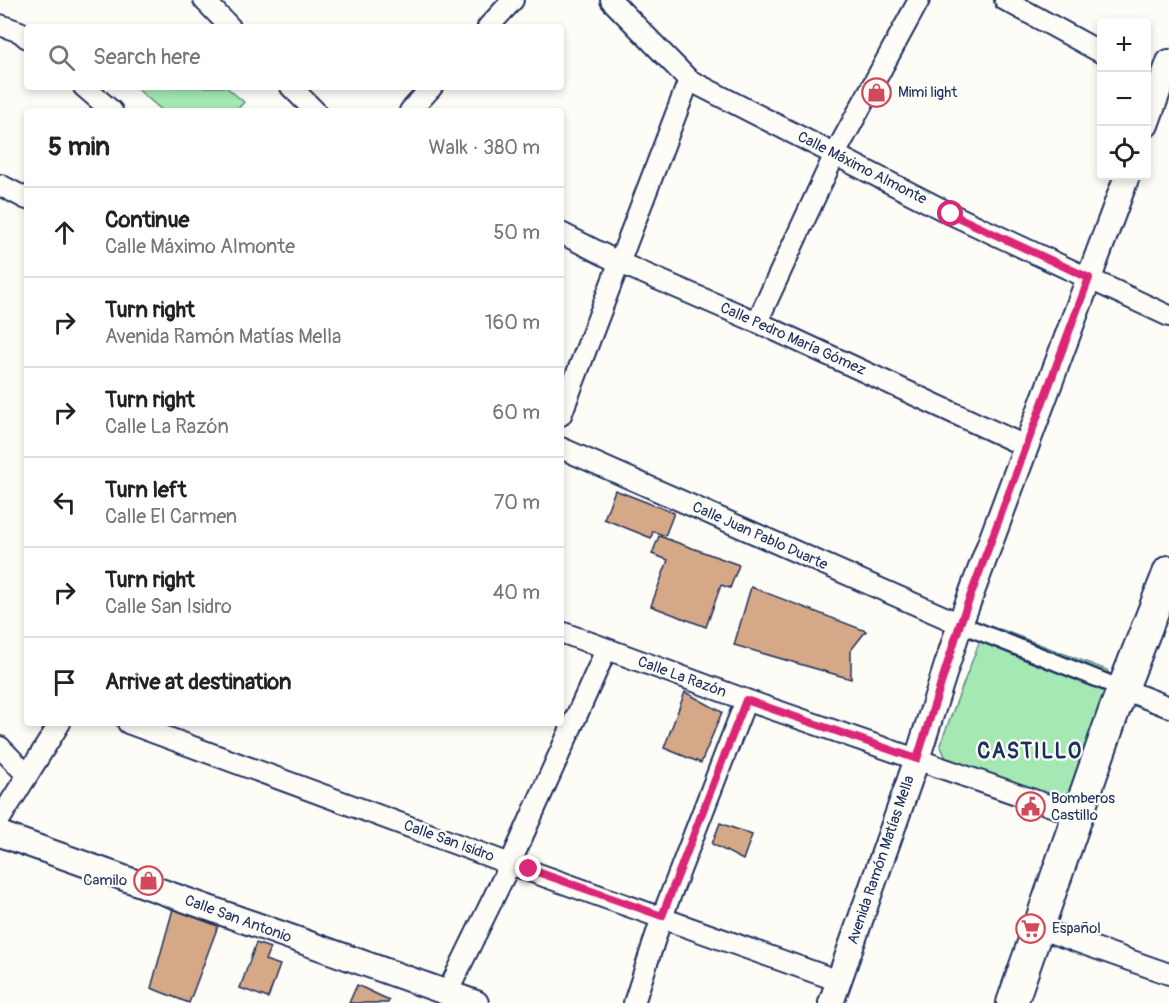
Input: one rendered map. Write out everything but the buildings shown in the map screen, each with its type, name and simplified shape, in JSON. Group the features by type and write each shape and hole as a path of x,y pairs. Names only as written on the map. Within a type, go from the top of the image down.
{"main road":[{"path":"1012,1003 1077,815 1169,571"}],"street":[{"path":"204,0 227,24"},
{"path":"491,24 513,0"},
{"name":"Calle Máximo Almonte","path":"612,0 689,80 951,214 1169,316"},
{"path":"757,322 835,154 919,0"},
{"path":"1005,0 1097,51"},
{"path":"0,25 24,35"},
{"path":"1151,109 1169,62"},
{"path":"564,408 689,80"},
{"path":"88,90 108,108"},
{"path":"294,90 312,108"},
{"path":"413,108 429,90"},
{"name":"Avenida Ramón Matías Mella","path":"835,992 917,759 960,624 1126,180"},
{"path":"0,184 24,197"},
{"name":"Calle Pedro María Gómez","path":"564,235 620,263 757,322 1025,446"},
{"name":"Calle Juan Pablo Duarte","path":"564,449 960,624"},
{"path":"960,624 1169,707"},
{"name":"Calle La Razón","path":"564,633 746,700 1077,815"},
{"path":"447,993 510,864 606,650"},
{"path":"634,1003 662,916 746,700"},
{"path":"0,819 58,726"},
{"name":"Calle San Isidro","path":"136,726 510,864 662,916 835,992"},
{"path":"0,747 27,775"},
{"name":"Calle San Antonio","path":"0,834 476,1003"},
{"path":"1038,928 1169,974"}],"green space":[{"path":"138,90 230,90 244,102 239,108 160,108"},
{"path":"1000,629 1107,670 1112,679 1072,792 1061,798 1047,798 959,765 946,758 940,745 980,640 987,631"}],"place":[{"name":"Mimi light","path":"877,92"},
{"name":"Bomberos Castillo","path":"1030,807"},
{"name":"Camilo","path":"148,880"},
{"name":"Español","path":"1031,928"}],"district":[{"name":"CASTILLO","path":"1030,751"}],"route":[{"path":"529,869 662,916 746,700 917,759 960,624 1089,278 951,214"}]}
